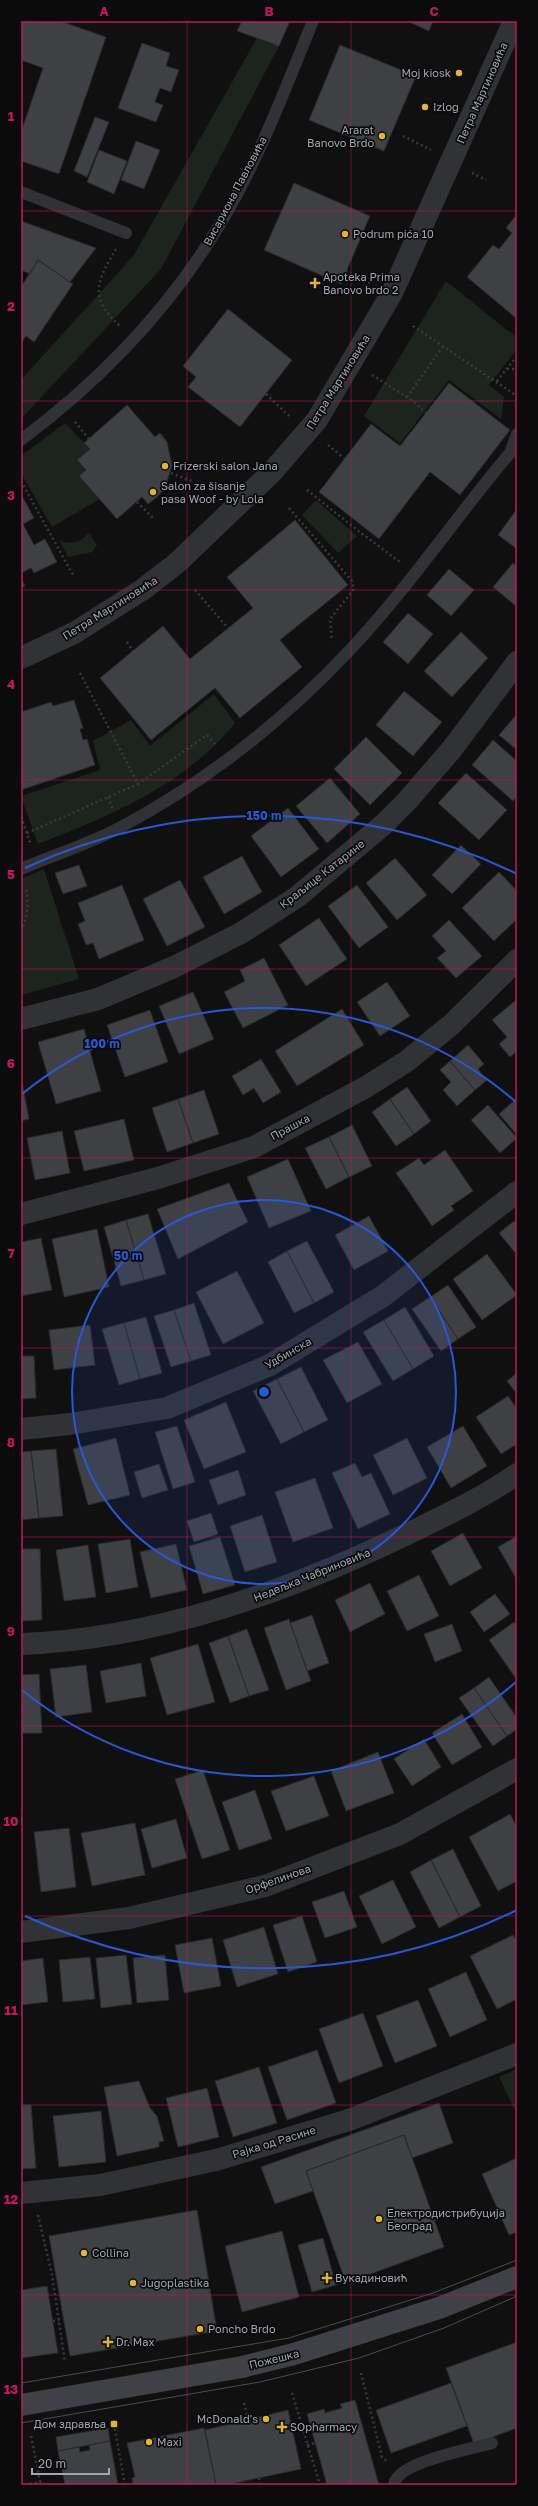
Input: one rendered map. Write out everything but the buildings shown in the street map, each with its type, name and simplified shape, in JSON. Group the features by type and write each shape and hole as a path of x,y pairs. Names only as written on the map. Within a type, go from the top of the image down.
{"main road":[{"name":"Пожешка","path":"21,2405 227,2370 294,2354 439,2308 517,2277"}],"street":[{"name":"Петра Мартиновића","path":"21,658 74,633 142,590 177,564 272,472 317,420 389,299 514,21"},
{"name":"Краљице Катарине","path":"21,1019 98,1000 174,967 241,933 297,897 383,825 407,802 452,749 517,662"},
{"name":"Прашка","path":"21,1214 158,1178 254,1147 366,1087 407,1061 452,1024 517,960"},
{"name":"Удбинска","path":"21,1428 70,1424 168,1408 270,1365 383,1296 517,1192"},
{"name":"Недељка Чабриновића","path":"21,1644 59,1643 113,1633 205,1613 265,1595 375,1550 455,1511 517,1474"},
{"name":"Орфелинова","path":"21,1932 129,1918 265,1886 400,1834 517,1769"},
{"name":"Рајка од Расине","path":"21,2193 100,2185 216,2160 349,2120 517,2054"}],"lane":[{"name":"Висариона Павловића","path":"21,440 93,381 125,351 147,327 196,262 221,223 247,174 313,21"},
{"path":"21,192 126,233"},
{"path":"21,869 120,828 174,796 280,718 336,663 397,595 510,453 517,434"},
{"path":"394,2485 400,2473 414,2465 492,2443"}],"path":[{"path":"112,319 105,310 98,286 101,274 126,233"},
{"path":"413,326 444,345 517,396"},
{"path":"407,397 444,345"},
{"path":"497,381 517,356"},
{"path":"506,369 517,369"},
{"path":"382,381 407,397 426,413"},
{"path":"266,394 274,402"},
{"path":"338,451 344,458"},
{"path":"171,473 194,482"},
{"path":"21,480 73,575"},
{"path":"307,490 383,549"},
{"path":"137,502 154,519"},
{"path":"289,508 352,581 354,589 330,619 336,663"},
{"path":"195,590 228,628"},
{"path":"127,642 133,651"},
{"path":"80,673 138,784"},
{"path":"27,833 138,784 208,735"},
{"path":"21,817 32,849"},
{"path":"21,931 25,922 28,894"},
{"path":"40,2229 52,2275 65,2362"},
{"path":"53,2321 59,2320"},
{"path":"361,2373 382,2456"},
{"path":"292,2393 320,2485"},
{"path":"244,2403 248,2419"},
{"path":"114,2424 125,2485"},
{"path":"25,2485 40,2482 31,2435"},
{"path":"307,2445 316,2443"},
{"path":"259,2478 260,2485"}],"shaded area":[{"path":"257,38 279,46 161,269 21,419 21,380 134,255"},
{"path":"446,281 517,338 517,349 489,385 504,397 501,419 449,380 400,443 364,416"},
{"path":"65,423 90,449 77,460 86,470 100,499 52,527 21,473 21,456"},
{"path":"316,500 357,536 338,553 302,515"},
{"path":"89,533 97,545 92,552 68,557 60,541 73,543 82,539"},
{"path":"214,694 235,723 215,745 193,764 170,781 119,810 38,844 21,796 100,770 93,741 131,720 150,746"},
{"path":"44,869 79,979 21,995 21,879"},
{"path":"517,2069 517,2115 499,2077"}],"tram line":[{"path":"21,2383 289,2338 433,2293 517,2260"},
{"path":"21,2423 260,2382 359,2358 444,2328 517,2296"}],"place":[{"name":"Moj kiosk","path":"459,73"},
{"name":"Izlog","path":"425,107"},
{"name":"Ararat Banovo Brdo","path":"382,136"},
{"name":"Podrum pića 10","path":"345,234"},
{"name":"Apoteka Prima Banovo brdo 2","path":"315,283"},
{"name":"Frizerski salon Jana","path":"165,466"},
{"name":"Salon za šisanje pasa Woof - by Lola","path":"153,492"},
{"name":"Електродистрибуција Београд","path":"379,2219"},
{"name":"Collina","path":"84,2253"},
{"name":"Вукадиновић","path":"327,2278"},
{"name":"Jugoplastika","path":"133,2283"},
{"name":"Poncho Brdo","path":"200,2329"},
{"name":"Dr. Max","path":"108,2342"},
{"name":"McDonald's","path":"266,2419"},
{"name":"Дом здравља","path":"114,2424"},
{"name":"SOpharmacy","path":"282,2427"},
{"name":"Maxi","path":"149,2442"}]}
